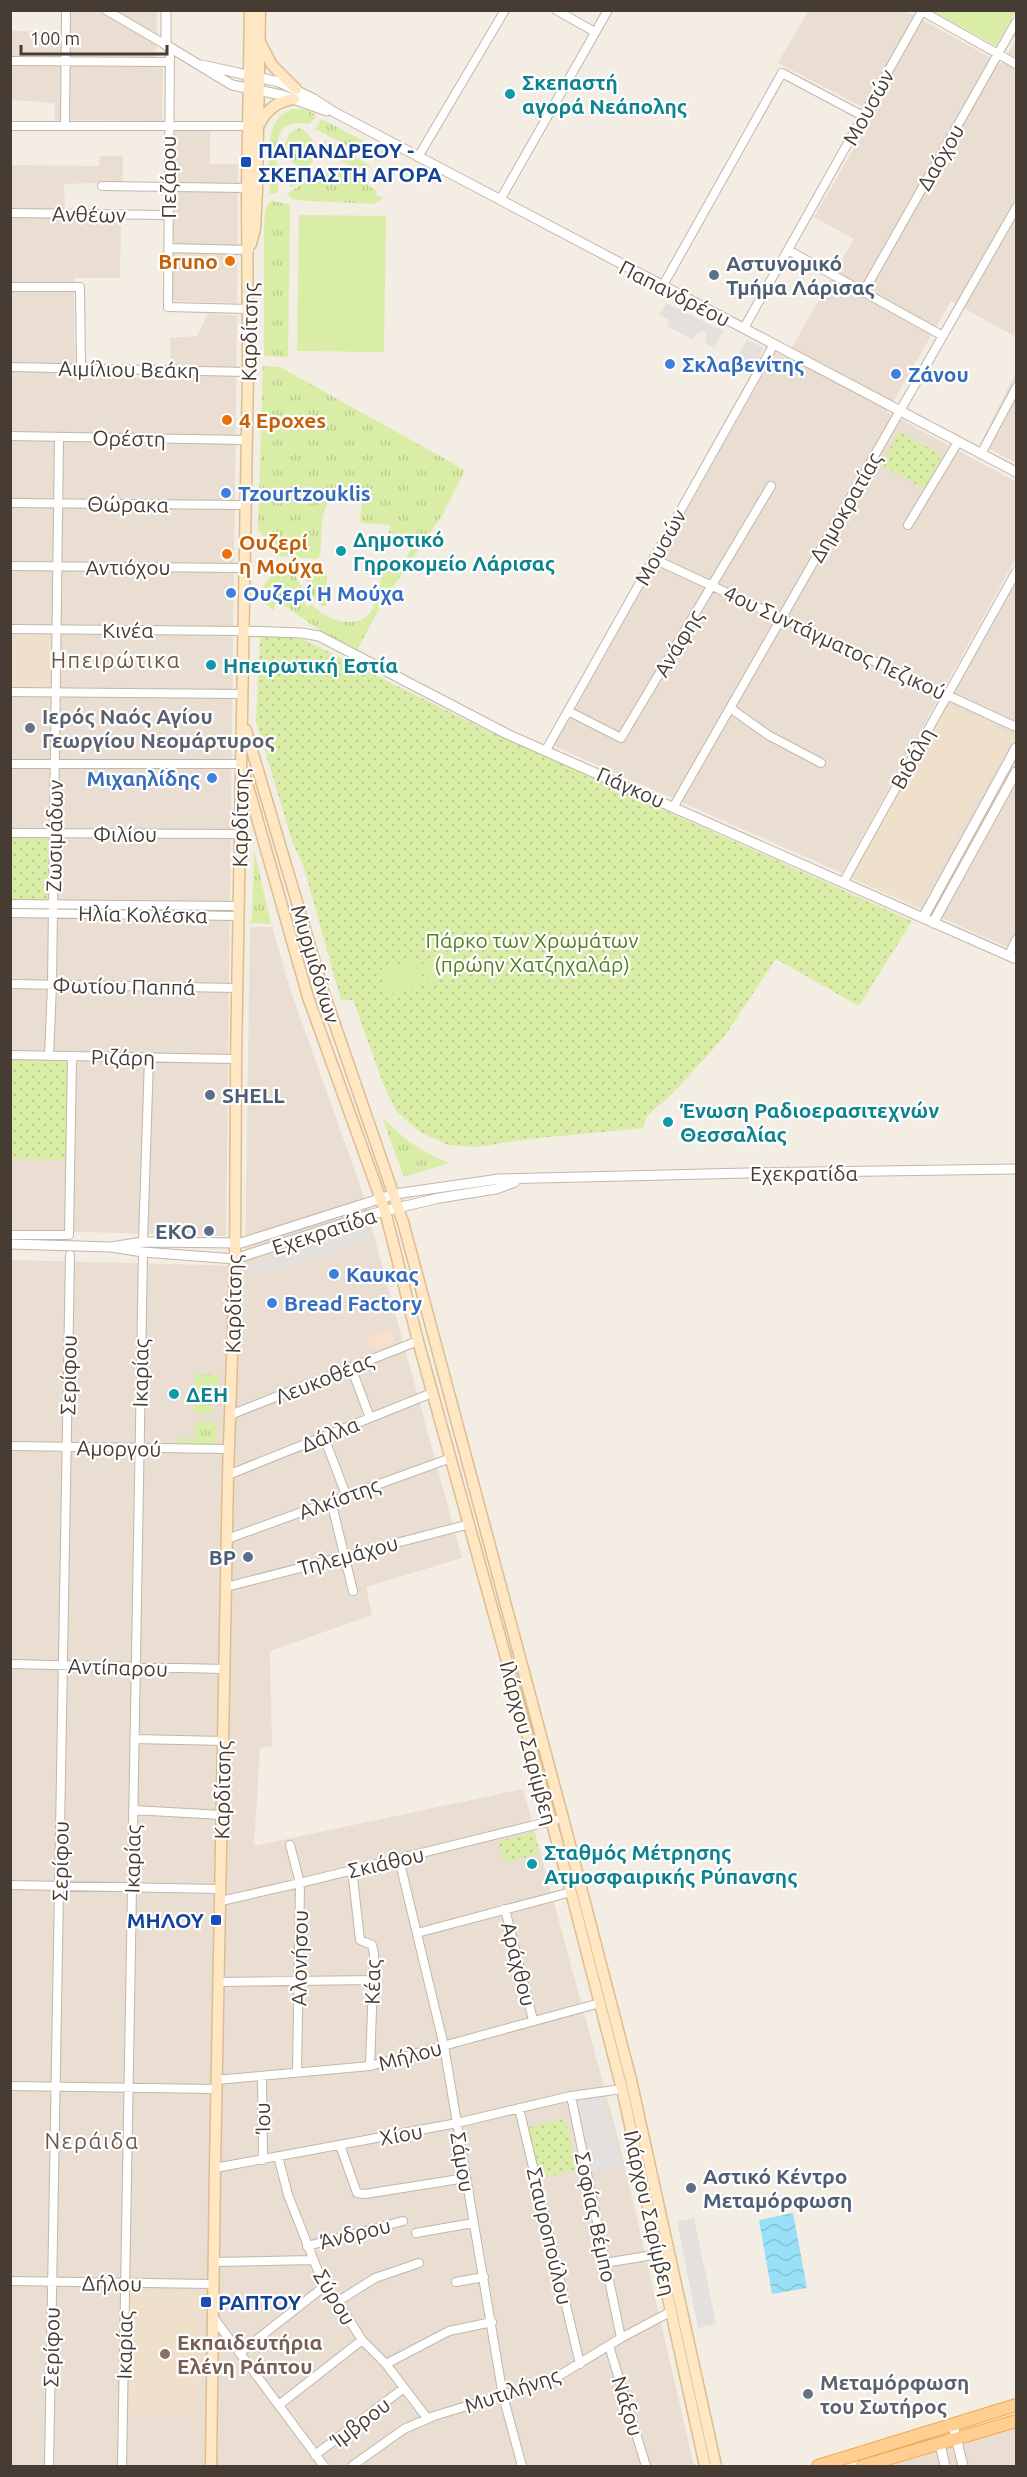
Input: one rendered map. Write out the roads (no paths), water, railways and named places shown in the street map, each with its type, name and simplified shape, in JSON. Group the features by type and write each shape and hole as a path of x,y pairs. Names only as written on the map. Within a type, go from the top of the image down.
{"main road":[{"path":"248,74 244,68 249,60 250,10"},
{"name":"Καρδίτσης","path":"249,250 255,229 254,90 248,74 259,39 260,10"},
{"path":"253,127 272,108 295,94 272,65 259,39"},
{"name":"Καρδίτσης","path":"211,2466 214,2168 228,1449 235,1258 237,988 245,632 249,309 247,188 253,127"},
{"name":"Μυρμιδόνων","path":"242,718 323,990 399,1207"},
{"name":"Μυρμιδόνων","path":"241,765 308,997 381,1197"},
{"name":"Ιλάρχου Σαρίμβεη","path":"381,1197 432,1393 452,1458 571,1892 622,2089 705,2466"},
{"name":"Ιλάρχου Σαρίμβεη","path":"399,1207 631,2080 716,2466"},
{"path":"818,2466 1017,2405"},
{"path":"863,2466 1017,2421"}],"street":[{"path":"65,126 66,10"},
{"path":"106,10 202,65 224,81 254,90 295,94"},
{"path":"166,10 168,47"},
{"path":"418,157 505,10"},
{"path":"556,10 595,32"},
{"path":"501,200 608,10"},
{"path":"921,11 1017,64"},
{"name":"Μουσών","path":"744,328 921,11"},
{"name":"Δαόχου","path":"863,293 1017,22"},
{"name":"Πεζάρου","path":"168,47 170,62 168,307 249,309"},
{"path":"10,61 170,62"},
{"path":"202,65 248,74 295,94"},
{"path":"662,287 782,73 863,116"},
{"name":"Παπανδρέου","path":"295,94 334,112 662,287 1017,472"},
{"path":"10,126 253,127"},
{"path":"102,186 247,188"},
{"name":"Δημοκρατίας","path":"674,806 1017,208"},
{"name":"Ανθέων","path":"10,213 168,215"},
{"path":"168,248 249,250"},
{"path":"788,250 944,336"},
{"path":"10,287 80,287 81,368"},
{"name":"Μουσών","path":"546,750 774,344"},
{"name":"Αιμίλιου Βεάκη","path":"10,367 248,372"},
{"path":"981,454 1017,388"},
{"name":"Ορέστη","path":"10,436 247,440"},
{"name":"Ζωσιμάδων","path":"50,1056 59,437"},
{"path":"908,525 958,442"},
{"name":"Ανάφης","path":"568,711 621,738 771,486"},
{"name":"Θώρακα","path":"10,503 246,505"},
{"name":"4ου Συντάγματος Πεζικού","path":"654,559 1017,727"},
{"name":"Αντιόχου","path":"10,566 245,568"},
{"name":"Βιδάλη","path":"844,881 1017,572"},
{"name":"Κινέα","path":"10,629 245,632"},
{"name":"Γιάγκου","path":"245,632 301,633 319,636 507,734 1013,957"},
{"path":"10,692 243,694"},
{"path":"730,708 768,735 821,764"},
{"path":"922,918 1017,748"},
{"path":"10,764 241,765"},
{"path":"933,923 1017,772"},
{"name":"Φιλίου","path":"10,834 240,834"},
{"name":"Ηλία Κολέσκα","path":"10,904 239,911"},
{"name":"Ηλία Κολέσκα","path":"10,913 239,911"},
{"path":"1013,957 1017,940"},
{"name":"Φωτίου Παππά","path":"10,984 237,988"},
{"name":"Ριζάρη","path":"10,1055 236,1059"},
{"path":"10,1235 69,1235 72,1056"},
{"name":"Ικαρίας","path":"122,2466 139,1448 149,1058"},
{"name":"Εχεκρατίδα","path":"10,1244 111,1247 234,1244 381,1197 499,1179 1017,1169"},
{"name":"Εχεκρατίδα","path":"143,1247 235,1258 385,1210 496,1189 519,1180"},
{"name":"Σερίφου","path":"49,2466 70,1256"},
{"name":"Λευκοθέας","path":"230,1415 418,1341"},
{"path":"351,1367 370,1418"},
{"name":"Δάλλα","path":"228,1475 432,1393"},
{"path":"324,1437 346,1495"},
{"name":"Αμοργού","path":"10,1446 228,1449"},
{"name":"Αλκίστης","path":"227,1539 452,1458"},
{"path":"331,1500 353,1591"},
{"name":"Τηλεμάχου","path":"226,1587 470,1524"},
{"name":"Αντίπαρου","path":"10,1664 225,1669"},
{"path":"134,1738 224,1741"},
{"path":"133,1810 222,1815"},
{"name":"Σκιάθου","path":"10,1885 132,1887 221,1895 300,1883 563,1818"},
{"name":"Αλονήσου","path":"290,1845 300,1883 297,2073"},
{"name":"Σάμου","path":"399,1859 444,2046 503,2396 522,2466"},
{"name":"Κέας","path":"352,1869 360,1940 372,1945 370,2066"},
{"path":"417,1933 571,1892"},
{"name":"Αράχθου","path":"505,1909 533,2019"},
{"path":"218,1982 373,1980"},
{"name":"Μήλου","path":"10,2086 128,2088 216,2084 370,2066 533,2019 600,2003"},
{"name":"Ίου","path":"262,2077 263,2160"},
{"name":"Χίου","path":"214,2168 457,2123 570,2096 622,2089"},
{"name":"Σοφίας Βέμπο","path":"570,2096 621,2338"},
{"name":"Σταυροπούλου","path":"519,2108 580,2364"},
{"path":"339,2145 357,2193 365,2194 466,2178"},
{"name":"Σύρου","path":"278,2156 288,2195 307,2246 326,2285 362,2340 386,2364 427,2418"},
{"name":"Άνδρου","path":"307,2246 403,2221"},
{"name":"Άνδρου","path":"416,2233 473,2223"},
{"path":"606,2263 659,2254"},
{"path":"213,2262 313,2260"},
{"path":"337,2302 375,2278 420,2263"},
{"path":"456,2282 484,2277"},
{"name":"Δήλου","path":"10,2281 213,2284"},
{"path":"241,2352 326,2285"},
{"name":"Μυτιλήνης","path":"354,2466 388,2439 427,2418 552,2380 621,2338 672,2311"},
{"path":"213,2317 324,2466"},
{"path":"386,2364 449,2331 492,2322"},
{"path":"279,2405 362,2340"},
{"name":"Νάξου","path":"609,2346 646,2466"},
{"name":"Ίμβρου","path":"315,2455 404,2388"},
{"path":"953,2425 963,2466"},
{"path":"940,2444 945,2466"}],"water":[{"path":"793,2213 807,2288 772,2294 759,2220"}],"place":[{"name":"Σκεπαστή αγορά Νεάπολης","path":"510,94"},
{"name":"ΠΑΠΑΝΔΡΕΟΥ - ΣΚΕΠΑΣΤΗ ΑΓΟΡΑ","path":"246,162"},
{"name":"Bruno","path":"230,261"},
{"name":"Αστυνομικό Τμήμα Λάρισας","path":"714,275"},
{"name":"Σκλαβενίτης","path":"670,364"},
{"name":"Ζάνου","path":"896,374"},
{"name":"4 Epoxes","path":"227,420"},
{"name":"Tzourtzouklis","path":"226,493"},
{"name":"Δημοτικό Γηροκομείο Λάρισας","path":"341,551"},
{"name":"Ουζερί η Μούχα","path":"227,554"},
{"name":"Ουζερί Η Μούχα","path":"231,593"},
{"name":"Ηπειρωτική Εστία","path":"211,665"},
{"name":"Ιερός Ναός Αγίου Γεωργίου Νεομάρτυρος","path":"30,728"},
{"name":"Μιχαηλίδης","path":"212,778"},
{"name":"SHELL","path":"210,1095"},
{"name":"Ένωση Ραδιοερασιτεχνών Θεσσαλίας","path":"668,1122"},
{"name":"EKO","path":"209,1231"},
{"name":"Καυκας","path":"334,1274"},
{"name":"Bread Factory","path":"272,1303"},
{"name":"ΔΕΗ","path":"174,1394"},
{"name":"BP","path":"248,1557"},
{"name":"Σταθμός Μέτρησης Ατμοσφαιρικής Ρύπανσης","path":"532,1864"},
{"name":"ΜΗΛΟΥ","path":"216,1920"},
{"name":"Αστικό Κέντρο Μεταμόρφωση","path":"691,2188"},
{"name":"ΡΑΠΤΟΥ","path":"206,2302"},
{"name":"Εκπαιδευτήρια Ελένη Ράπτου","path":"165,2354"},
{"name":"Μεταμόρφωση του Σωτήρος","path":"808,2394"}],"district":[{"name":"Ηπειρώτικα","path":"116,659"},
{"name":"Νεράιδα","path":"92,2140"}],"park label":[{"name":"Πάρκο των Χρωμάτων (πρώην Χατζηχαλάρ)","path":"532,952"}]}
